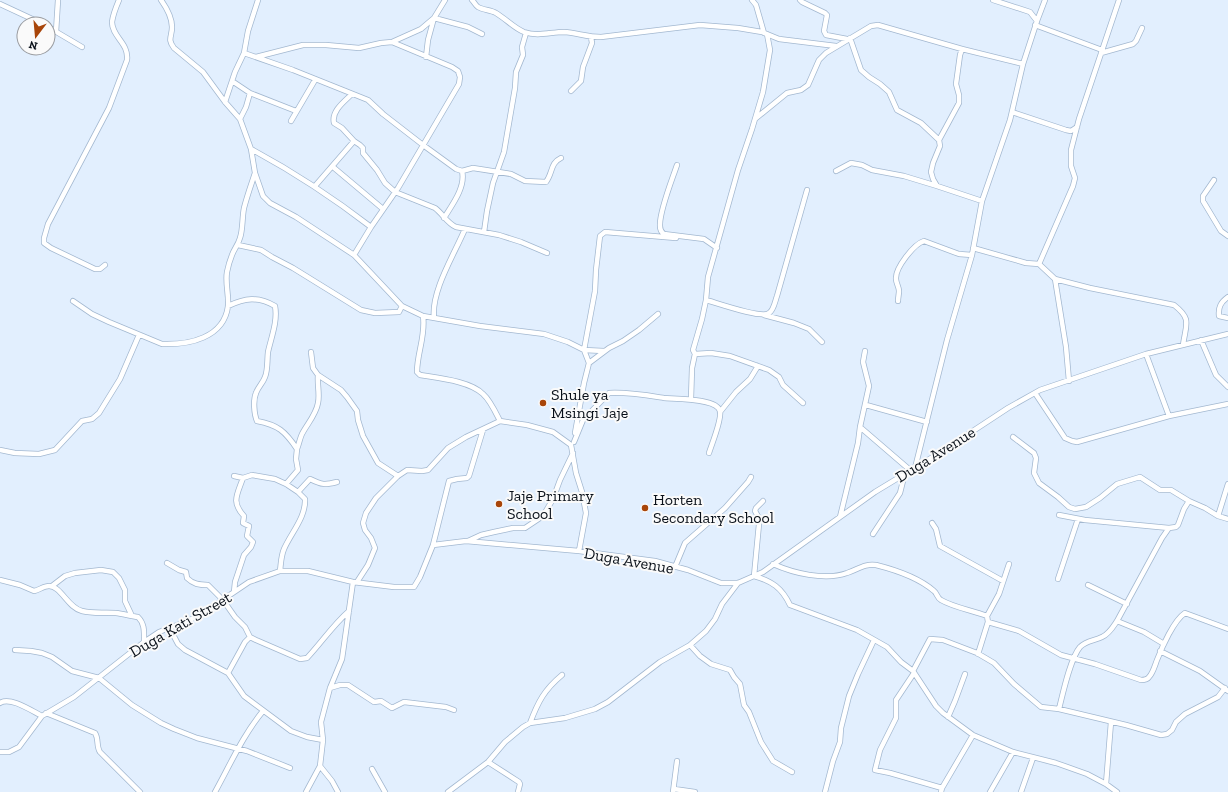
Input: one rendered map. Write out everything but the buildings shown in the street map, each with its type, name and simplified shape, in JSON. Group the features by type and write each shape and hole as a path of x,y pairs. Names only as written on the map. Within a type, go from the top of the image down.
{"street":[{"path":"58,0 56,32 82,47"},
{"path":"105,265 100,269 95,269 51,248 44,243 44,238 48,224 109,108 127,60 128,53 114,30 112,22 119,0"},
{"path":"225,102 244,53 248,31 258,0"},
{"path":"256,57 303,45 326,45 359,48 392,42 421,29 434,18 446,0"},
{"path":"472,0 478,7 495,13 526,33 542,35 552,32 564,32 576,33 591,37 700,25 738,28 765,34 779,39 836,46"},
{"path":"691,400 692,368 695,354 693,350 706,300 708,277 738,170 763,92 770,50 756,5 752,0"},
{"path":"800,0 827,15 824,31 826,35 849,39"},
{"path":"993,0 1030,12 1036,23 1102,51 1133,44 1142,28"},
{"path":"860,427 912,469 972,255 982,201 1012,112 1024,64 1044,0"},
{"path":"1039,264 1073,186 1075,178 1071,166 1071,150 1077,127 1119,0"},
{"path":"163,1 170,16 172,27 170,37 171,43 174,48 203,72 240,120 251,149 255,173 263,196 270,203 296,217 354,255 402,306 423,316 544,334 568,342 584,350 604,351"},
{"path":"0,4 26,16"},
{"path":"434,18 468,27 482,34"},
{"path":"426,57 428,40 434,18"},
{"path":"755,119 787,93 801,90 808,85 819,60 826,53 871,26 878,25 962,49 1024,64"},
{"path":"484,232 487,211 497,171 504,152 515,88 516,72 523,55 522,47 526,33"},
{"path":"571,91 581,81 583,67 592,43 591,37"},
{"path":"849,39 861,70 889,92 897,110 922,123 938,140 940,146 931,172 937,186"},
{"path":"354,255 370,227 395,192 423,145 458,84 460,77 458,71 452,67 392,42"},
{"path":"938,140 958,103 959,95 956,84 962,49"},
{"path":"244,53 293,70 314,80 368,100 383,114 423,145 456,169 462,171 473,168 497,171 511,174 525,181 546,182 550,178 552,168 556,161 562,158"},
{"path":"291,121 314,80"},
{"path":"232,81 250,93 296,111"},
{"path":"240,120 250,93"},
{"path":"352,94 336,111 333,118 334,123 342,128 362,148 363,153 377,170 385,183 395,192 435,208 450,224 456,227 484,232 521,242 547,253"},
{"path":"1012,112 1066,130 1071,131 1077,127"},
{"path":"315,186 354,141"},
{"path":"251,149 338,201 370,227"},
{"path":"836,171 851,163 862,165 872,170 911,178 982,201"},
{"path":"677,165 662,214 660,226 661,232 664,234 704,240 716,248"},
{"path":"332,166 383,209"},
{"path":"444,218 456,198 463,176 462,171"},
{"path":"73,301 92,314 162,344 171,344 205,338 215,332 224,322 228,306 227,274 232,254 238,245 244,208 255,173"},
{"path":"1214,180 1203,196 1202,201 1221,231 1228,236"},
{"path":"764,315 772,310 777,296 807,190"},
{"path":"434,318 433,309 437,293 465,229"},
{"path":"579,551 586,513 582,492 576,474 572,443 589,363 584,350 595,291 600,236 606,232 676,238"},
{"path":"898,301 899,290 896,278 897,272 909,254 920,242 924,241 959,254 972,255"},
{"path":"238,245 261,250 361,310 375,313 394,313 399,312 402,306"},
{"path":"973,248 1013,259 1039,264 1055,279 1090,288 1174,305 1182,311 1187,318 1184,345"},
{"path":"1055,279 1066,347 1069,381"},
{"path":"1228,297 1220,304 1218,311 1219,316 1228,318"},
{"path":"228,306 253,299 266,300 275,306 275,322 268,352 266,375 254,399 254,415 257,420 271,424 283,431 297,449"},
{"path":"706,300 794,323 810,329 822,342"},
{"path":"589,363 604,351 639,330 658,314"},
{"path":"423,316 424,324 418,354 417,372 420,375 472,387 484,394 500,421"},
{"name":"Duga Avenue","path":"434,545 466,541 579,551 655,561 720,583 738,583 763,572 875,492 1035,392 1146,354 1228,334"},
{"path":"0,450 16,453 39,454 55,450 82,421 92,419 99,414 120,379 139,335"},
{"path":"1201,340 1216,375 1228,387"},
{"path":"840,517 869,386 863,362 865,351"},
{"path":"311,352 313,368 318,375 341,390 356,411 363,436 378,463 398,476"},
{"path":"695,354 711,353 730,356 768,370 779,377 783,385 803,403"},
{"path":"1146,354 1169,416"},
{"path":"709,453 720,412 736,392 750,379 758,366"},
{"path":"286,484 298,470 296,459 301,435 315,413 318,404 318,375"},
{"path":"572,443 583,420 609,393 624,392 691,400 712,404 718,407 720,412"},
{"path":"1035,392 1066,438 1077,442 1169,416 1228,404"},
{"path":"866,405 926,422"},
{"path":"306,792 320,766 323,740 321,722 330,688 342,659 349,610 355,582 368,565 375,548 371,538 365,530 363,523 366,513 376,498 398,476 407,470 428,470 448,448 466,437 500,421 527,425 553,432 572,443"},
{"path":"355,582 394,587 414,587 434,545 449,481 467,478 469,476 483,430"},
{"path":"1013,437 1034,453 1036,458 1034,473 1039,483 1069,507 1075,509 1086,507 1118,484 1140,477 1160,490 1171,490 1218,516 1228,519"},
{"path":"466,541 481,535 512,528 525,528 543,516 573,453"},
{"path":"873,534 900,493 905,473"},
{"path":"234,476 243,478 252,475 275,479 286,484 306,499 306,504 296,528 284,548 281,557 280,571"},
{"path":"675,567 685,543 725,508 751,477"},
{"path":"234,592 235,582 244,555 251,547 253,542 247,536 249,526 243,523 244,516 236,508 236,501 243,478"},
{"path":"298,492 310,480 320,484 338,482"},
{"path":"1218,516 1228,484"},
{"path":"764,501 756,508 755,511 759,518 760,524 754,576 773,584 785,594 790,605 857,630 886,647 913,672 936,706 948,717 973,735 1013,752 1087,774 1106,784 1117,792"},
{"path":"1059,515 1078,519 1169,528 1176,527 1178,525 1184,509 1189,501"},
{"path":"1058,579 1078,519"},
{"path":"932,523 936,528 940,546 1003,581"},
{"path":"1059,709 1074,658 1080,648 1090,640 1103,637 1111,630 1169,528"},
{"path":"167,563 186,572 187,578 192,582 208,586 223,600 235,617 245,627 250,637 300,659 308,658 337,621 349,610"},
{"path":"773,564 785,570 804,574 830,576 847,573 869,564 914,577 946,602 987,616"},
{"path":"978,654 988,622 987,616 999,594 1009,564"},
{"path":"0,580 20,585 34,591 46,586 52,586 65,576 75,573 101,570 113,572 119,578 125,590 125,601 132,616"},
{"name":"Duga Kati Street","path":"44,714 74,697 144,642 169,627 190,620 223,600 248,582 280,571 308,571 355,582"},
{"path":"448,792 488,762 505,742 523,727 530,723 566,718 595,709 608,702 660,662 690,645 706,631 722,604 738,583"},
{"path":"1088,585 1127,604"},
{"path":"52,586 70,605 80,611 99,614 115,613 138,617 143,624 144,642"},
{"path":"988,622 1019,631 1056,652 1141,680 1146,680 1151,676 1160,651 1180,616 1185,613 1228,629"},
{"path":"1117,621 1144,632 1164,644"},
{"path":"169,627 178,644 185,650 228,672 244,696 263,711 291,731 307,737 323,740"},
{"path":"228,672 245,642 250,637"},
{"path":"973,735 942,790 890,773 875,770 880,750 896,718 896,700 913,672 930,639 943,640 978,654 994,663 1014,684 1041,707 1059,709 1161,735 1167,734 1172,730 1176,722 1184,714 1218,697 1226,689 1200,671 1160,651"},
{"path":"825,792 833,761 840,742 841,728 849,696 874,640"},
{"path":"690,645 700,656 711,664 730,670 740,684 744,705 749,712 761,742 773,761 792,772"},
{"path":"15,650 42,653 52,657 72,671 99,678 132,705 161,723 197,738 247,750 290,768"},
{"path":"948,717 956,702 965,674"},
{"path":"530,723 544,693 550,685 562,675"},
{"path":"330,688 340,685 348,685 374,702 381,701 392,708 404,702 446,707 454,710"},
{"path":"0,703 10,700 95,732 97,737 97,748 140,792"},
{"path":"215,792 254,722 263,711"},
{"path":"0,752 9,752 19,747 44,714"},
{"path":"1106,784 1111,722"},
{"path":"990,792 1013,752"},
{"path":"1021,792 1033,758"},
{"path":"677,761 673,790 695,792"},
{"path":"488,762 519,782 518,792"},
{"path":"320,766 332,781 338,792"},
{"path":"372,769 386,792"}],"place":[{"name":"Shule ya Msingi Jaje","path":"543,403"},
{"name":"Jaje Primary School","path":"499,504"},
{"name":"Horten Secondary School","path":"645,508"}]}
